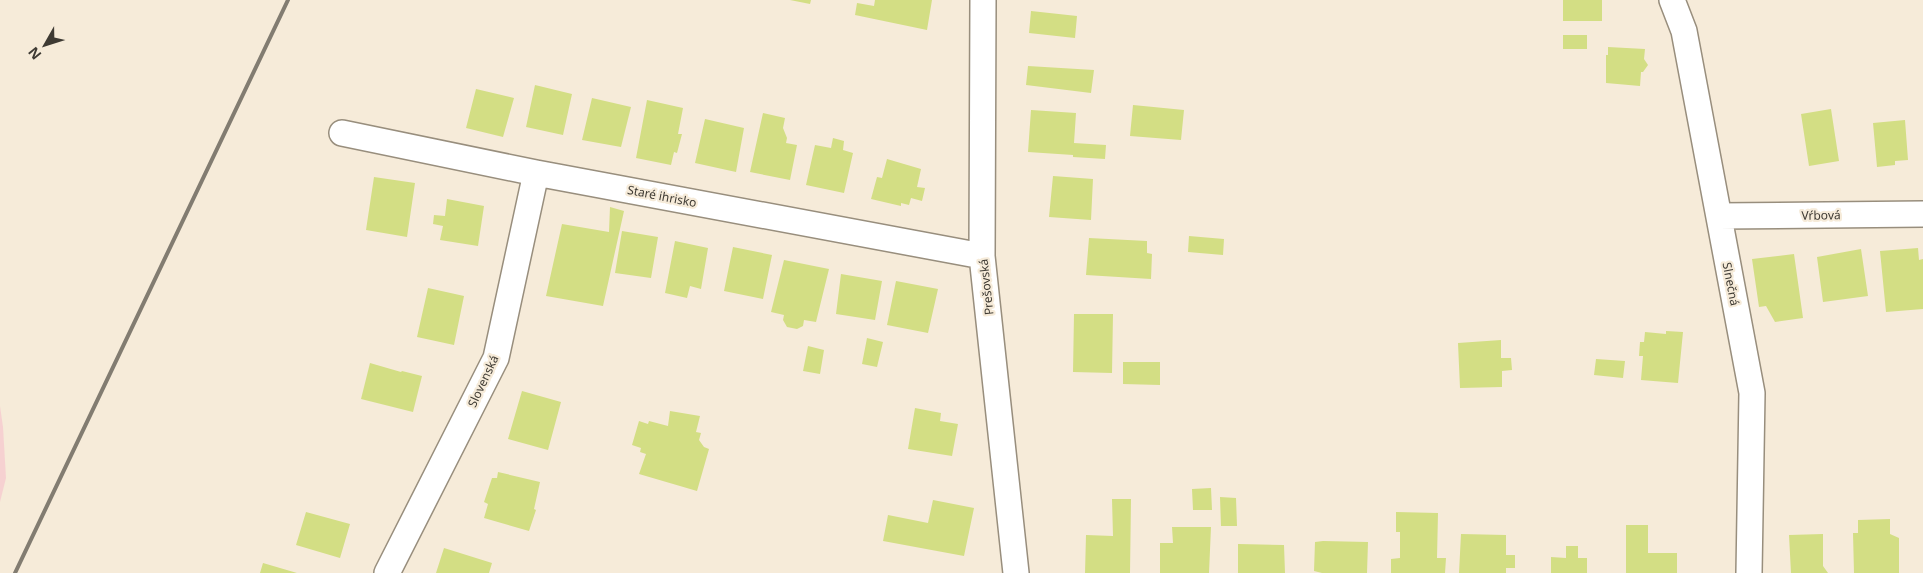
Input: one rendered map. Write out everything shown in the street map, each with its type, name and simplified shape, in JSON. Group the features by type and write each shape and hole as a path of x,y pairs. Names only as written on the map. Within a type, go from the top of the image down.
{"street":[{"name":"Prešovská","path":"983,0 982,256 1016,573"},
{"name":"Slnečná","path":"1672,0 1684,31 1752,393 1749,573"},
{"name":"Staré ihrisko","path":"342,133 536,173 982,256"},
{"name":"Slovenská","path":"387,573 496,358 536,173"},
{"name":"Vŕbová","path":"1719,216 1923,214"}],"shaded area":[{"path":"0,406 6,478 0,502"}],"building":[{"path":"790,0 811,0 810,4"},
{"path":"875,0 932,0 927,30 855,15 857,3 874,6"},
{"path":"1563,0 1602,0 1602,21 1563,21"},
{"path":"1031,11 1077,16 1075,38 1029,33"},
{"path":"1563,35 1587,35 1587,49 1563,49"},
{"path":"1608,47 1645,49 1644,59 1648,65 1641,72 1640,86 1606,83 1606,55 1608,55"},
{"path":"1028,66 1094,70 1091,93 1026,85"},
{"path":"535,85 572,94 563,135 526,127"},
{"path":"476,89 514,98 503,137 466,128"},
{"path":"592,98 631,107 621,147 582,140"},
{"path":"647,100 683,108 678,134 682,134 677,153 674,152 671,165 636,158"},
{"path":"1133,105 1184,110 1181,140 1130,136"},
{"path":"1831,109 1839,161 1809,166 1801,114"},
{"path":"1031,110 1076,113 1074,143 1106,145 1105,159 1028,152"},
{"path":"763,113 785,118 783,128 787,138 786,143 797,145 790,180 750,172"},
{"path":"705,119 744,128 736,172 695,163"},
{"path":"1905,120 1908,160 1895,161 1895,165 1877,167 1873,123"},
{"path":"833,138 844,141 843,150 853,153 844,193 806,185 815,145 831,148"},
{"path":"887,159 921,169 917,187 925,188 922,201 911,198 909,205 901,203 901,206 871,199 877,177 882,178"},
{"path":"1053,176 1093,179 1091,220 1049,217"},
{"path":"374,177 415,183 407,237 366,230"},
{"path":"447,199 484,206 478,246 440,240 443,226 433,224 434,215 445,216"},
{"path":"610,207 624,211 603,306 546,296 562,224 609,232"},
{"path":"622,231 658,237 651,278 615,273"},
{"path":"1189,236 1224,239 1223,255 1188,252"},
{"path":"1089,238 1147,241 1147,253 1152,254 1151,279 1086,275"},
{"path":"675,241 708,248 701,289 690,286 687,298 665,293"},
{"path":"733,247 772,255 763,299 724,291"},
{"path":"1918,248 1919,260 1923,259 1923,309 1886,312 1880,251"},
{"path":"1861,249 1868,296 1823,302 1817,257"},
{"path":"1794,254 1803,318 1775,322 1766,306 1759,307 1752,259"},
{"path":"784,260 829,269 816,322 804,320 803,326 797,329 787,327 783,320 784,315 771,312"},
{"path":"841,274 882,281 875,320 836,314"},
{"path":"896,281 938,289 928,333 887,325"},
{"path":"428,288 464,296 454,345 417,337"},
{"path":"1074,314 1113,314 1112,373 1073,372"},
{"path":"1666,331 1683,332 1678,383 1641,380 1643,356 1639,356 1640,342 1644,342 1645,332 1666,334"},
{"path":"867,338 883,342 877,367 862,364"},
{"path":"1501,340 1501,358 1511,358 1512,370 1502,371 1502,387 1460,388 1458,343"},
{"path":"808,346 824,350 820,374 803,371"},
{"path":"1596,359 1625,361 1623,378 1594,375"},
{"path":"1123,362 1160,362 1160,385 1123,384"},
{"path":"370,363 422,376 413,412 361,399"},
{"path":"522,391 561,402 548,450 508,439"},
{"path":"915,408 941,413 940,421 958,424 952,456 908,449"},
{"path":"670,411 700,416 696,432 701,433 699,440 704,447 709,449 697,491 639,474 646,454 640,452 641,448 632,445 639,421 648,424 649,421 668,426"},
{"path":"498,472 540,482 534,509 536,510 529,531 484,518 488,504 484,502 492,478 497,478"},
{"path":"1211,488 1212,510 1193,510 1192,489"},
{"path":"1220,497 1236,498 1237,526 1221,526"},
{"path":"1112,499 1131,499 1130,573 1085,573 1086,535 1113,536"},
{"path":"933,500 974,508 964,556 883,541 888,515 928,523"},
{"path":"306,512 350,524 340,558 296,545"},
{"path":"1396,512 1438,513 1437,558 1446,558 1445,573 1391,573 1391,559 1400,558 1400,532 1396,532"},
{"path":"1890,519 1890,534 1899,538 1899,573 1854,573 1853,533 1858,533 1858,520"},
{"path":"1626,525 1648,525 1648,553 1677,553 1677,573 1626,573"},
{"path":"1172,527 1211,527 1209,573 1160,573 1160,543 1173,543"},
{"path":"1461,534 1506,535 1506,555 1515,555 1515,568 1506,568 1506,573 1459,573"},
{"path":"1823,534 1823,566 1828,573 1791,573 1789,535"},
{"path":"1315,542 1368,542 1367,573 1322,573 1314,571"},
{"path":"1238,544 1284,545 1285,573 1238,573"},
{"path":"1566,546 1578,546 1578,558 1587,558 1587,573 1551,573 1551,557 1566,558"},
{"path":"444,548 492,563 489,573 436,573"},
{"path":"263,563 297,573 260,573"}],"railway":[{"path":"15,573 288,0"}]}
